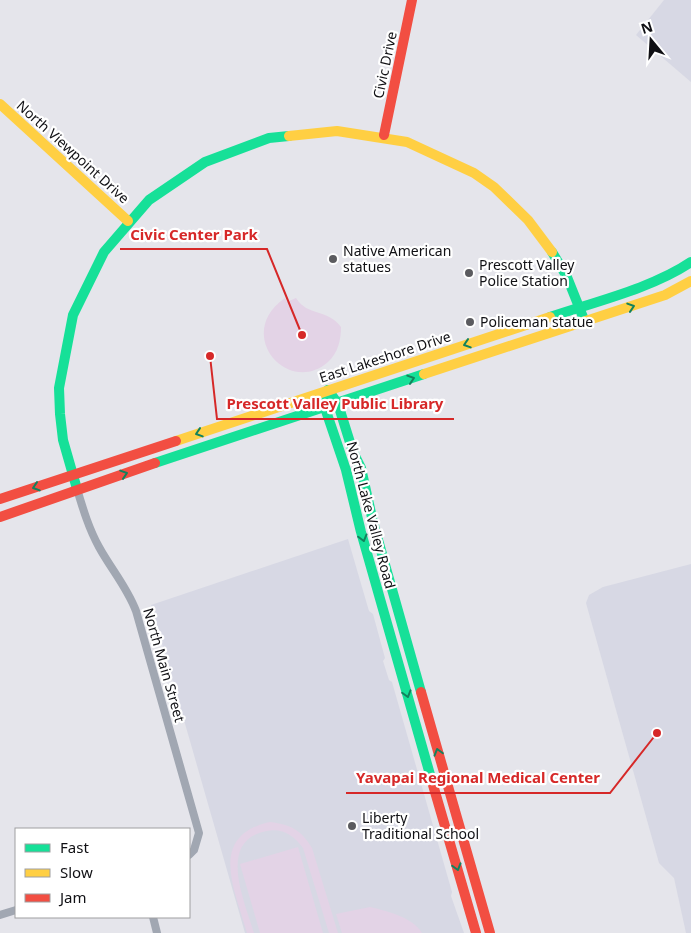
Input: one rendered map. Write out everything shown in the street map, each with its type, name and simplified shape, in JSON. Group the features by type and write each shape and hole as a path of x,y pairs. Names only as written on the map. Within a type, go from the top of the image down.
{"street":[{"name":"Civic Drive","path":"384,135 412,0"},
{"name":"North Viewpoint Drive","path":"0,104 128,221"},
{"path":"77,490 64,436 59,402 62,366 68,333 86,283 107,248 128,221 151,198 183,174 239,146 270,137 313,131 337,131 384,135 406,141 446,158 484,180 526,218 545,241 562,267 574,289 585,322"},
{"name":"East Lakeshore Drive","path":"0,499 648,284 678,271 691,262"},
{"path":"0,517 665,295 691,281"},
{"name":"North Lake Valley Road","path":"328,390 338,404 353,452 361,468 373,522 490,933"},
{"name":"North Lake Valley Road","path":"328,390 325,408 346,470 361,532 476,933"},
{"name":"North Main Street","path":"77,490 89,528 129,594 136,611 199,833 194,850 190,854"},
{"path":"0,915 15,910"},
{"path":"152,918 157,933"}],"shaded area":[{"path":"664,0 691,0 691,82 636,35"},
{"path":"285,298 287,302 296,298 306,308 330,317 341,327 340,341 334,355 328,362 313,371 297,372 283,367 272,357 265,343 264,328 270,313"},
{"path":"348,539 369,611 373,614 385,658 383,661 389,680 392,682 452,892 451,896 464,933 245,933 151,605"},
{"path":"691,564 691,933 686,933 674,878 659,863 586,603 589,595 603,587"},
{"path":"270,822 295,829 312,848 338,933 329,933 303,848 288,834 273,830 251,837 242,846 238,859 241,889 254,933 247,933 232,883 230,867 232,852 238,839 250,829"},
{"path":"298,847 323,933 260,933 240,864"},
{"path":"370,907 406,919 418,927 422,933 342,933 336,914"}],"traffic: fast":[{"path":"77,489 63,440 59,388 73,315 104,252 149,200 205,162 269,138 289,136"},
{"path":"552,252 567,277 585,322"},
{"path":"550,317 641,287 691,262"},
{"path":"155,463 424,374"},
{"path":"328,390 338,404 353,452 361,468 373,522 421,692"},
{"path":"328,390 325,408 346,470 361,532 431,778"}],"traffic: slow":[{"path":"0,104 128,221"},
{"path":"289,136 337,131 407,142 474,173 494,187 528,220 552,252"},
{"path":"424,374 665,295 691,281"},
{"path":"176,441 550,317"}],"traffic: jam":[{"path":"384,135 412,0"},
{"path":"0,499 176,441"},
{"path":"0,517 155,463"},
{"path":"421,692 490,933"},
{"path":"431,778 476,933"}],"place":[{"name":"Native American statues","path":"333,259"},
{"name":"Prescott Valley Police Station","path":"469,273"},
{"name":"Policeman statue","path":"470,322"},
{"name":"Civic Center Park","path":"302,335"},
{"name":"Prescott Valley Public Library","path":"210,356"},
{"name":"Yavapai Regional Medical Center","path":"657,733"},
{"name":"Liberty Traditional School","path":"352,826"}]}
